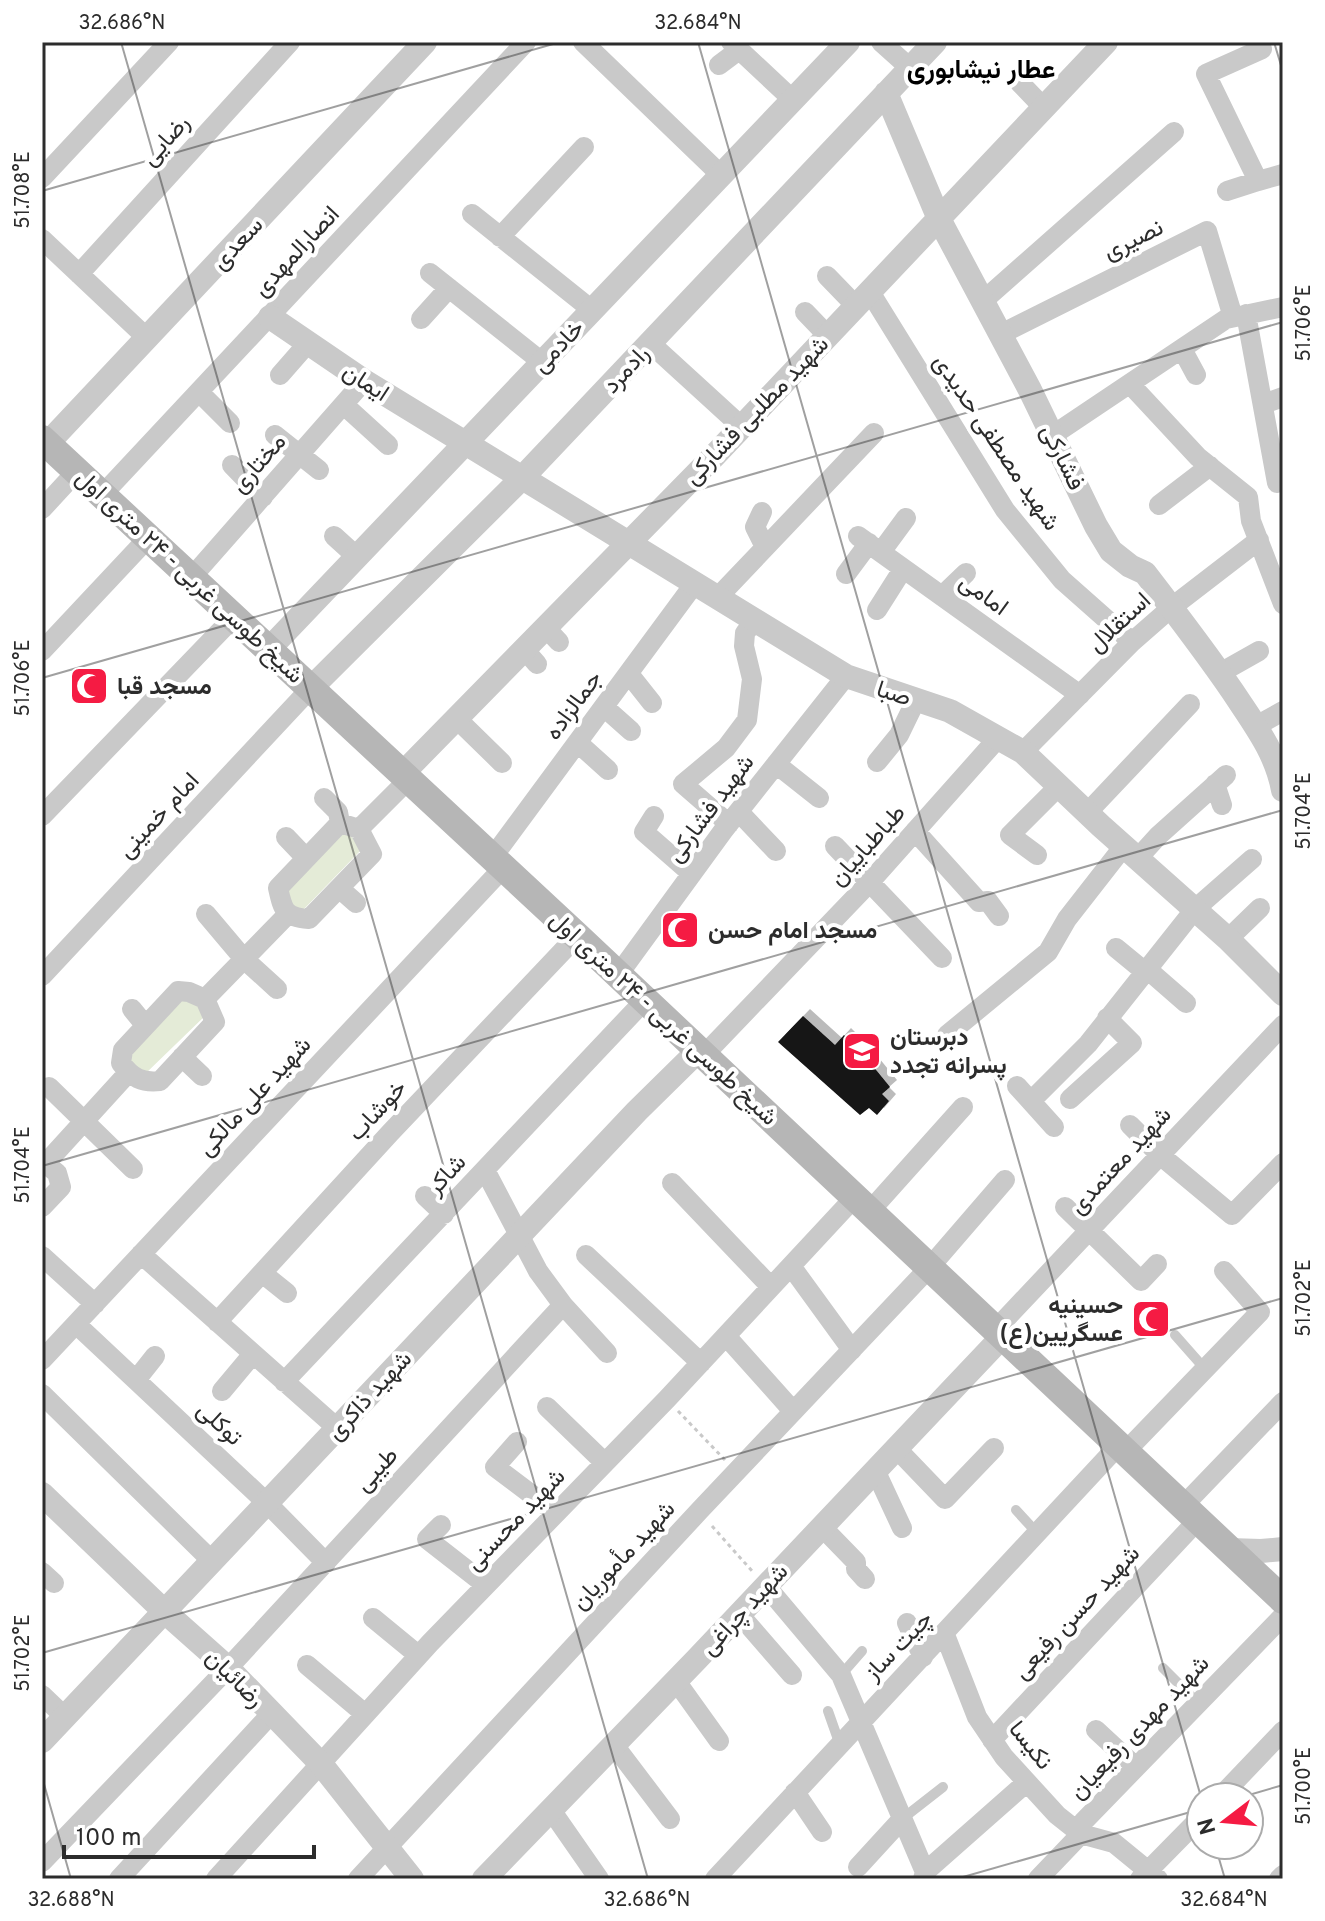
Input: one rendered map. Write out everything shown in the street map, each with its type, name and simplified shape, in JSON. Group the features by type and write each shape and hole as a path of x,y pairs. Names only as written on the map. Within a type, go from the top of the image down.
{"main road":[{"name":"شیخ طوسی غربی - ۲۴ متری اول","path":"45,441 1281,1598"}],"street":[{"path":"42,178 169,42"},
{"name":"رضایی","path":"79,274 290,42"},
{"name":"سعدی","path":"45,441 147,338 425,42"},
{"name":"انصارالمهدی","path":"102,495 526,42"},
{"path":"583,42 721,175"},
{"name":"خادمی","path":"268,650 848,42"},
{"path":"881,42 910,68"},
{"name":"رادمرد","path":"310,689 522,478 935,42"},
{"name":"شهید مطلبی فشارکی","path":"405,777 456,718 552,635 627,542 742,427 814,342 863,299 1106,42"},
{"path":"719,65 735,46 793,100"},
{"path":"1258,181 1206,74 1262,49"},
{"path":"1020,83 1044,108"},
{"name":"فشارکی","path":"886,93 939,219 984,300 1111,551 1145,573 1220,673 1266,741 1283,790"},
{"path":"984,300 1174,132"},
{"path":"500,237 584,147"},
{"path":"1227,191 1283,174"},
{"path":"472,214 592,310"},
{"name":"نصیری","path":"1001,334 1207,231 1240,316"},
{"path":"42,239 147,338"},
{"path":"430,273 542,362"},
{"name":"شهید مصطفی حدیدی","path":"827,276 863,299 1005,510 1062,580 1132,642"},
{"path":"421,319 449,288"},
{"path":"1053,435 1226,319 1283,307"},
{"path":"805,312 814,342"},
{"path":"1240,316 1280,481 1248,497"},
{"name":"ایمان","path":"270,317 364,381 465,443"},
{"path":"280,375 308,343"},
{"path":"650,343 742,427"},
{"path":"1182,349 1196,375"},
{"name":"مختاری","path":"191,578 364,381"},
{"path":"1130,384 1198,457 1248,497 1251,521 1283,604"},
{"path":"199,392 230,423"},
{"path":"1263,404 1283,397"},
{"path":"344,405 388,445"},
{"path":"718,597 874,433"},
{"path":"275,435 319,470"},
{"name":"صبا","path":"465,443 846,676 950,711 1023,752 1282,991"},
{"path":"232,465 263,497"},
{"path":"1159,505 1210,466"},
{"path":"42,509 77,471"},
{"path":"762,512 755,527 765,547"},
{"path":"846,574 869,544 906,518"},
{"path":"334,536 356,556"},
{"path":"42,651 148,538"},
{"name":"استقلال","path":"1023,752 1132,642 1259,540"},
{"name":"امامی","path":"869,544 1080,695"},
{"path":"877,610 903,569"},
{"path":"942,596 966,573"},
{"name":"جمالزاده","path":"498,863 578,743 695,583"},
{"path":"42,816 233,618"},
{"path":"755,620 745,633 744,646 752,679 747,720 726,748 683,784 776,851"},
{"path":"1220,673 1259,651"},
{"path":"629,674 652,703"},
{"name":"شهید فشارکی","path":"618,975 734,818 846,676"},
{"name":"امام خمینی","path":"42,976 310,689"},
{"path":"877,762 899,735 916,700"},
{"path":"1087,813 1190,704"},
{"path":"604,707 631,731"},
{"path":"1256,726 1283,711"},
{"path":"456,718 502,763"},
{"name":"طباطباییان","path":"701,1053 869,883 999,737"},
{"path":"578,743 608,770"},
{"path":"776,764 819,798"},
{"path":"324,798 338,812 349,826 372,854 309,919 293,918 288,914 278,888 306,858 349,826 405,777"},
{"path":"947,1035 1048,952 1067,919 1131,852 1158,836 1221,779 1222,805"},
{"path":"1037,855 1010,835 1059,786"},
{"path":"654,816 644,832 692,874"},
{"path":"915,831 979,902 988,901 999,916"},
{"path":"286,837 306,858"},
{"path":"835,846 942,958"},
{"path":"1054,1127 1024,1094 1088,1044 1195,909 1252,859"},
{"name":"شهید علی مالکی","path":"42,1360 498,863"},
{"path":"339,888 356,903"},
{"path":"1228,939 1260,908"},
{"path":"206,914 244,959 277,989"},
{"path":"205,999 288,914"},
{"name":"خوشاب","path":"217,1322 577,936"},
{"path":"1116,948 1186,1003"},
{"path":"178,991 205,999 215,1022 160,1081 147,1082 128,1073 121,1063 123,1050 139,1017 178,991"},
{"name":"شاکر","path":"284,1382 645,1000"},
{"path":"1070,1099 1132,1043 1107,1018"},
{"name":"شهید معتمدی","path":"998,1333 1088,1231 1283,1025"},
{"name":"شهید ذاکری","path":"42,1741 637,1111 701,1053"},
{"path":"182,1057 202,1076"},
{"path":"42,1207 61,1187 57,1173 44,1162 128,1073"},
{"path":"49,1087 133,1169"},
{"name":"شهید محسنی","path":"216,1879 418,1655 667,1399 791,1266 862,1205 963,1107"},
{"path":"1130,1125 1160,1155 1232,1215 1283,1163"},
{"path":"485,1170 538,1271 563,1305 607,1353"},
{"name":"شهید مأموریان","path":"358,1879 929,1268 1005,1180"},
{"path":"672,1183 771,1287"},
{"path":"425,1196 444,1214"},
{"path":"1065,1207 1141,1281 1157,1264"},
{"path":"141,1254 337,1428"},
{"path":"586,1255 701,1363"},
{"path":"42,1256 95,1304"},
{"path":"791,1266 852,1350"},
{"name":"چیت ساز","path":"718,1878 1037,1533 1260,1312 1224,1271"},
{"path":"262,1273 287,1293"},
{"name":"طیبی","path":"42,1862 228,1668 563,1305"},
{"name":"توکلی","path":"76,1324 267,1503 326,1563"},
{"name":"شهید چراغی","path":"489,1877 896,1448 998,1333"},
{"path":"726,1336 793,1411"},
{"path":"222,1391 253,1354"},
{"path":"136,1380 155,1356"},
{"path":"42,1394 212,1561"},
{"name":"شهید حسن رفیعی","path":"992,1740 1283,1402"},
{"path":"547,1407 605,1463"},
{"path":"517,1442 495,1467 556,1513"},
{"path":"896,1448 945,1499 994,1448"},
{"path":"875,1470 902,1528"},
{"name":"رضائیان","path":"42,1494 228,1668 321,1764 412,1879"},
{"path":"441,1525 427,1539 486,1585"},
{"path":"822,1527 856,1562 856,1569 865,1579"},
{"path":"1229,1550 1283,1549"},
{"path":"766,1586 841,1675 924,1876 1027,1782"},
{"name":"شهید مهدی رفیعیان","path":"1038,1879 1081,1834 1083,1822 1198,1703 1281,1598"},
{"path":"739,1614 792,1675"},
{"path":"373,1618 418,1655"},
{"path":"907,1623 923,1657"},
{"name":"نکیسا","path":"945,1635 977,1717 1004,1757 1057,1815 1081,1834 1114,1843 1149,1876"},
{"path":"307,1665 365,1714"},
{"path":"676,1681 719,1741"},
{"path":"42,1695 65,1717"},
{"path":"119,1879 271,1714"},
{"path":"1096,1730 1136,1767"},
{"path":"1235,1781 1283,1731"},
{"path":"614,1745 670,1819"},
{"path":"795,1792 822,1832"},
{"path":"551,1810 599,1879"},
{"path":"866,1866 902,1819"},
{"path":"1149,1876 1185,1835"}],"lane":[{"path":"1175,1335 1205,1369"},
{"path":"1016,1510 1037,1533"},
{"path":"841,1675 862,1651"},
{"path":"1163,1668 1198,1703"},
{"path":"828,1711 840,1745"},
{"path":"902,1819 943,1787"}],"path":[{"path":"667,1399 736,1472"},
{"path":"700,1510 724,1543 766,1586"}],"green space":[{"path":"345,832 356,840 361,850 303,910 293,907 284,890"},
{"path":"183,999 200,1006 207,1014 144,1075 127,1057"}],"building":[{"path":"803,1016 835,1045 844,1035 861,1052 854,1059 866,1070 872,1065 890,1087 882,1094 889,1101 877,1115 869,1108 860,1115 778,1042"}],"place":[{"name":"مسجد قبا","path":"89,686"},
{"name":"مسجد امام حسن","path":"680,930"},
{"name":"دبرستان پسرانه تجدد","path":"862,1051"},
{"name":"حسینیه عسگریین(ع)","path":"1151,1319"}],"district":[{"name":"عطار نیشابوری","path":"981,69"}]}
